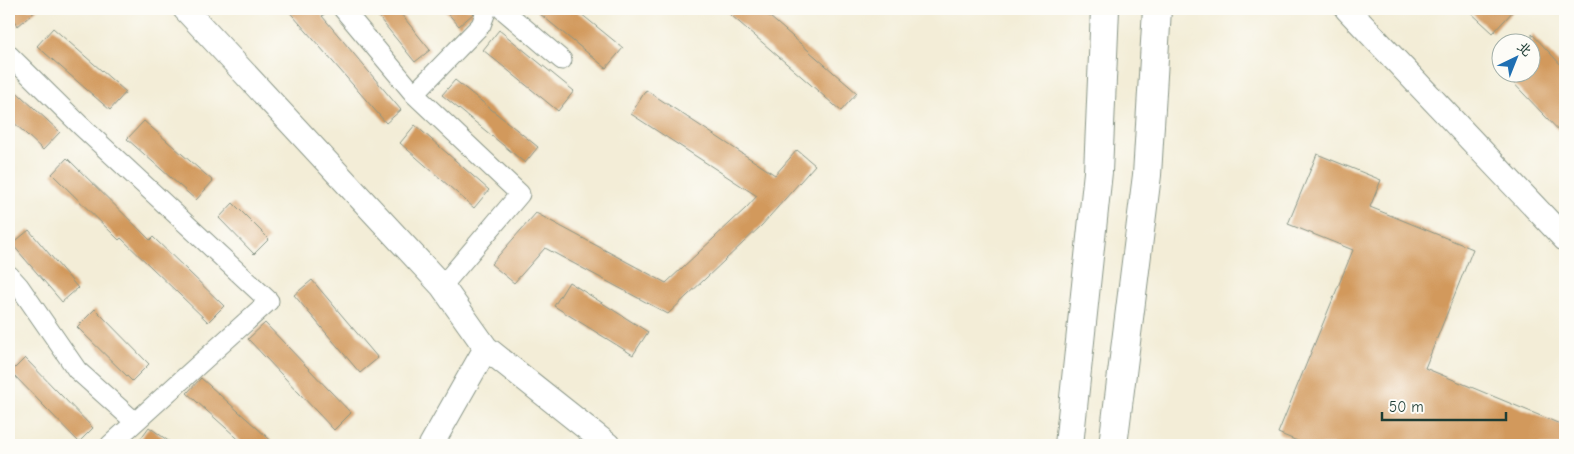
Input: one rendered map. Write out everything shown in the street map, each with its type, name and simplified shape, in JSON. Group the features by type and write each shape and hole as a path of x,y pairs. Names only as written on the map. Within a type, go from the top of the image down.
{"main road":[{"path":"1069,445 1098,172 1106,9"},
{"path":"1113,445 1147,175 1156,9"}],"street":[{"path":"185,9 442,286 486,348 608,445"},
{"path":"343,9 414,94 520,194 442,286"},
{"path":"414,94 481,25 487,9"},
{"path":"502,9 562,60"},
{"path":"1347,9 1565,239"},
{"path":"9,55 80,125 269,301 110,445"},
{"path":"9,275 19,286 76,370 135,422"},
{"path":"430,445 486,348"}],"building":[{"path":"9,9 38,9 18,26 9,15"},
{"path":"287,9 331,9 322,16 401,110 386,123"},
{"path":"372,9 397,9 430,50 415,62"},
{"path":"444,9 475,9 474,13 459,26"},
{"path":"534,9 575,9 623,48 606,68"},
{"path":"724,9 761,9 857,93 841,111"},
{"path":"1467,9 1515,9 1492,32"},
{"path":"53,28 126,92 110,110 37,46"},
{"path":"499,30 574,91 558,111 483,50"},
{"path":"1542,45 1565,69 1565,137 1513,82 1542,82"},
{"path":"455,80 538,147 525,163 442,95"},
{"path":"9,85 60,132 43,150 9,118"},
{"path":"646,90 775,175 797,150 815,165 762,225 668,314 545,248 514,283 491,264 536,213 666,283 757,196 631,114"},
{"path":"144,121 213,181 196,200 127,139"},
{"path":"415,125 489,190 474,208 400,143"},
{"path":"1317,154 1381,180 1370,207 1473,249 1425,368 1565,426 1565,445 1307,445 1278,433 1353,250 1288,224"},
{"path":"67,158 150,240 153,237 224,306 208,322 121,238 119,240 52,174"},
{"path":"233,203 269,239 254,254 219,218"},
{"path":"29,230 78,288 62,302 12,244"},
{"path":"312,280 378,358 360,373 294,295"},
{"path":"569,282 648,332 633,355 554,306"},
{"path":"95,309 149,364 132,381 77,327"},
{"path":"265,323 351,413 334,430 248,339"},
{"path":"25,358 93,428 79,442 11,372"},
{"path":"201,378 276,445 245,445 187,393"},
{"path":"149,427 174,445 136,445"}]}
